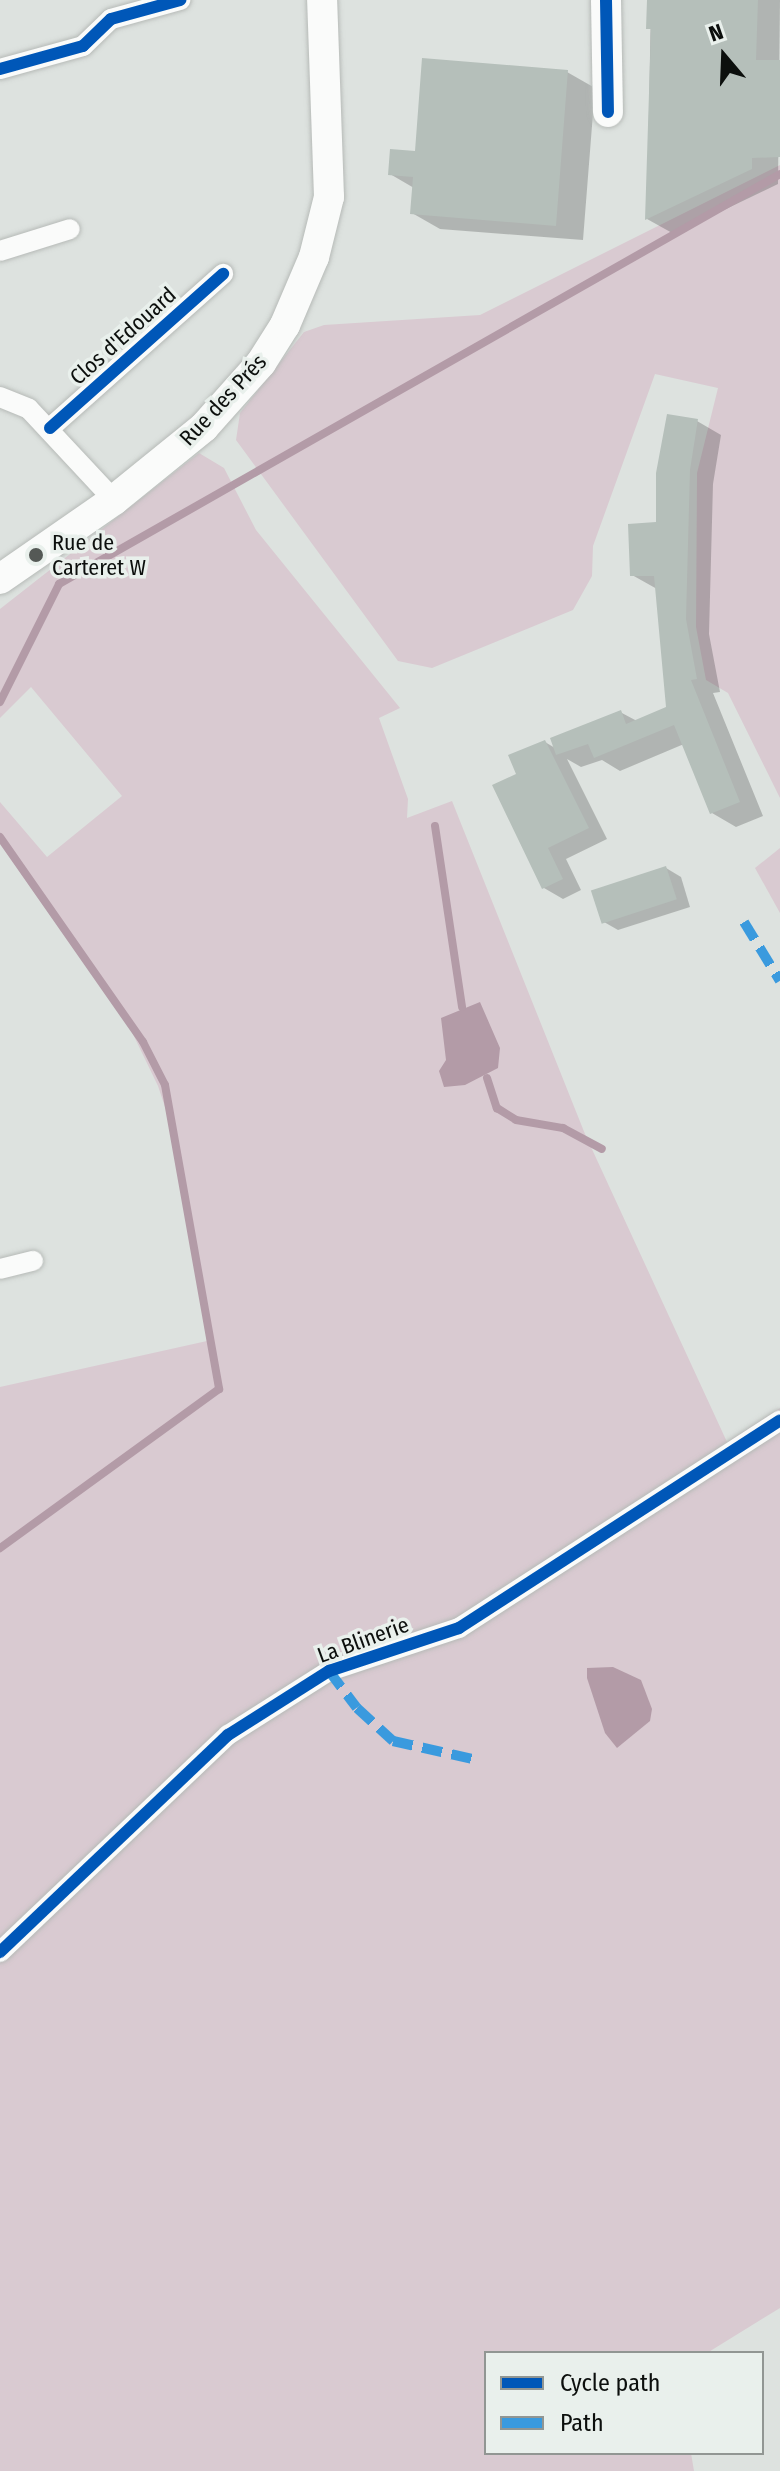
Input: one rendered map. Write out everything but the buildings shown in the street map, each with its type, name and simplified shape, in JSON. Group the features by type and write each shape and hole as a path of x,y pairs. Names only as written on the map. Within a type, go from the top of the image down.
{"main road":[{"name":"Rue des Prés","path":"0,579 114,500 204,427 252,374 301,291 329,197 322,0"},
{"path":"606,0 608,112"}],"street":[{"path":"0,69 83,46 111,19 180,0"},
{"path":"0,251 70,229"},
{"name":"Clos d'Edouard","path":"50,428 223,274"},
{"path":"0,397 29,409 114,500"},
{"path":"0,1269 33,1261"},
{"name":"La Blinerie","path":"0,1952 228,1735 329,1671 459,1628 780,1420"}],"shaded area":[{"path":"780,165 780,798 728,693 706,680 696,627 697,473 718,388 655,374 593,546 592,576 573,610 432,668 398,661 236,440 240,413 304,332 324,325 480,315"},
{"path":"199,453 224,468 256,530 400,708 379,718 408,799 407,818 452,801 585,1134 727,1442 780,1408 780,2308 710,2351 484,2351 484,2455 691,2455 694,2471 0,2471 0,1387 207,1341 172,1128 158,1086 130,1028 0,844 0,802 47,857 122,796 31,687 0,718 0,609"},
{"path":"780,848 780,913 755,868"},
{"path":"480,1002 500,1048 498,1068 465,1085 444,1087 439,1071 446,1060 441,1018"},
{"path":"613,1667 641,1680 652,1709 650,1721 617,1748 605,1733 587,1678 587,1668"}],"waterway":[{"path":"0,702 59,584 780,174"},
{"path":"435,826 462,1007"},
{"path":"0,837 143,1042 165,1085 219,1389 0,1548"},
{"path":"487,1078 497,1108 516,1120 563,1128 602,1149"}],"marked path":[{"path":"744,922 780,981"},
{"path":"329,1671 357,1708 393,1741 472,1759"}],"cycle path":[{"path":"0,69 83,46 111,19 180,0"},
{"path":"606,0 608,112"},
{"path":"50,428 223,274"},
{"path":"0,1952 228,1735 329,1671 459,1628 780,1420"}],"place":[{"name":"Rue de Carteret W","path":"36,555"}]}
